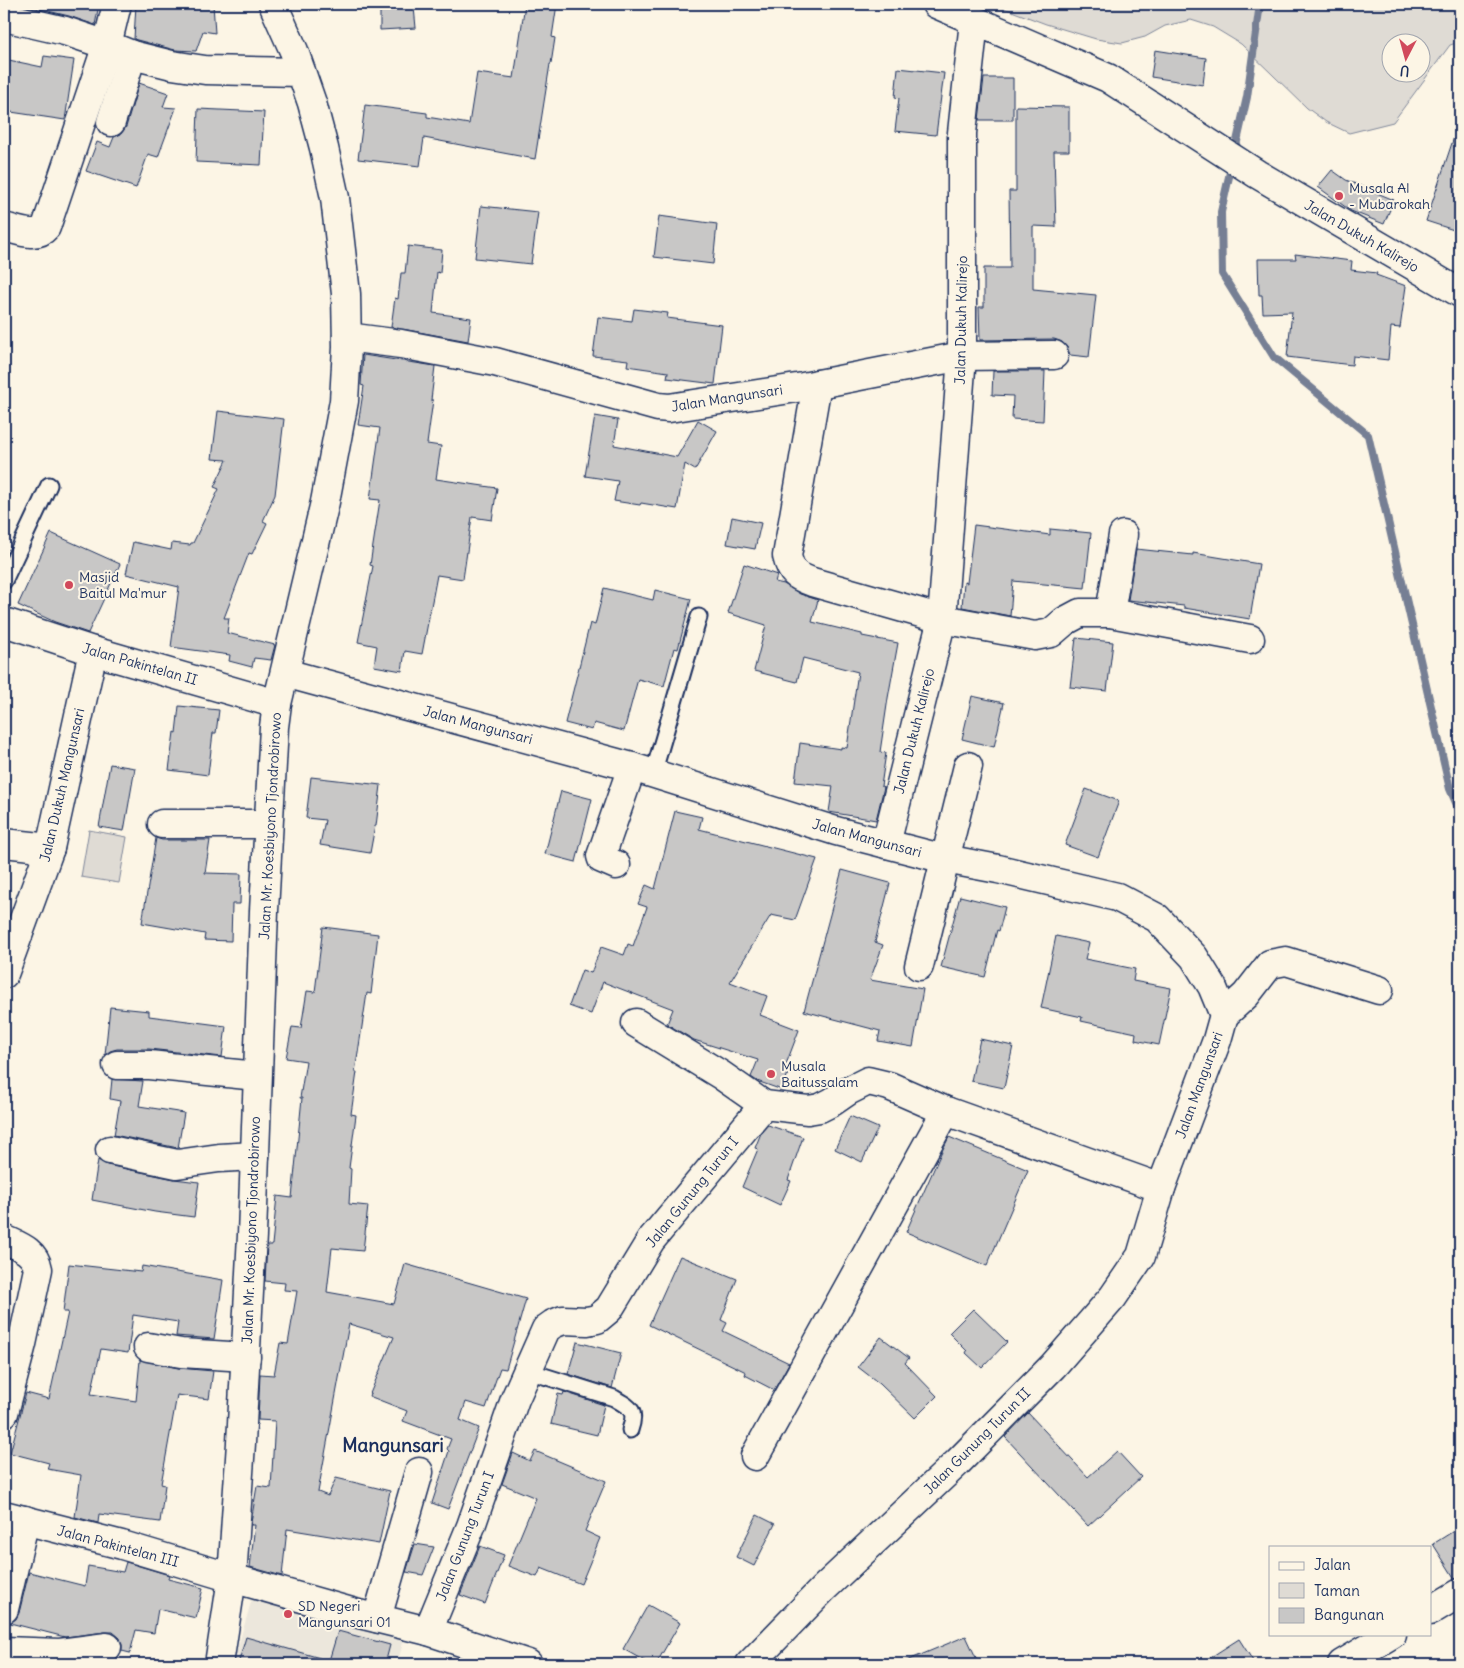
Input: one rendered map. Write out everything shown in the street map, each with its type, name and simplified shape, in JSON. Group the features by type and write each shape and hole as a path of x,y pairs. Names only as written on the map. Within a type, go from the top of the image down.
{"street":[{"path":"111,122 120,50 117,4"},
{"name":"Jalan Mr. Koesbiyono Tjondrobirowo","path":"219,1664 232,1578 246,1357 268,824 274,727 277,704 325,502 342,410 347,356 346,294 335,198 312,103 273,4"},
{"name":"Jalan Dukuh Kalirejo","path":"936,4 1108,78 1257,174 1460,292"},
{"path":"4,16 65,31 172,65 205,70 301,72"},
{"name":"Jalan Dukuh Kalirejo","path":"886,844 942,619 962,356 962,134 974,21"},
{"path":"4,227 29,233 39,233 46,227 120,50"},
{"name":"Jalan Mangunsari","path":"347,337 402,344 495,362 658,407 669,408 816,384 962,356 1054,355"},
{"path":"816,384 787,556 790,568 797,576 942,619 1036,636 1051,633 1065,621 1080,613 1110,613 1250,638"},
{"path":"1110,613 1123,535"},
{"name":"Jalan Pakintelan II","path":"4,622 93,651 277,704"},
{"name":"Jalan Dukuh Mangunsari","path":"4,974 50,848 93,651"},
{"name":"Jalan Mangunsari","path":"285,673 643,770 836,831 945,859 998,869 1117,897 1157,918 1194,957 1212,986 1224,1015 1217,1040 1161,1188"},
{"path":"919,966 968,766"},
{"path":"616,865 601,856 643,770"},
{"path":"162,824 268,824"},
{"path":"4,843 50,848"},
{"path":"1224,1015 1246,995 1270,964 1286,961 1379,990"},
{"path":"636,1023 721,1075 764,1105 808,1110 820,1108 868,1082 889,1086 946,1111 1161,1188"},
{"path":"117,1064 149,1065 257,1076"},
{"name":"Jalan Gunung Turun I","path":"428,1631 471,1526 515,1399 546,1329 563,1320 597,1319 609,1309 651,1240 764,1105"},
{"path":"755,1456 946,1111"},
{"path":"110,1150 177,1164 219,1158 255,1156"},
{"name":"Jalan Gunung Turun II","path":"750,1664 823,1589 958,1462 1053,1366 1113,1297 1141,1256 1161,1188"},
{"path":"4,1239 33,1255 38,1269 22,1344 4,1412"},
{"path":"148,1347 181,1352 246,1357"},
{"path":"377,1618 419,1472"},
{"path":"4,1609 14,1518"},
{"name":"Jalan Pakintelan III","path":"14,1518 122,1545 355,1613 428,1631 516,1662"},
{"path":"1432,1610 1460,1593"},
{"path":"1342,1664 1389,1636"},
{"path":"4,1651 60,1653 107,1647"}],"lane":[{"path":"4,581 49,485"},
{"path":"643,770 699,617"},
{"path":"528,1371 622,1402 631,1408 633,1412 630,1430"}],"path":[{"path":"4,468 7,457"}],"shaded area":[{"name":"SD Negeri Mangunsari 01","path":"254,1592 405,1636 397,1664 233,1664"}],"green space":[{"path":"993,4 1460,4 1460,42 1450,45 1432,69 1432,32 1382,32 1382,82 1423,82 1393,122 1349,133 1326,122 1307,108 1241,44 1213,27 1191,20 1165,26 1145,37 1122,43 1096,39 1046,24"},
{"path":"89,830 127,837 119,883 81,877"}],"building":[{"path":"27,4 99,4 95,25 69,16 27,6"},
{"path":"136,4 213,4 215,33 203,31 196,51 175,50 134,39"},
{"path":"525,4 557,4 552,37 555,38 535,159 424,138 420,166 358,159 365,105 427,113 427,117 469,124 477,73 514,78"},
{"path":"414,7 416,28 380,30 380,9"},
{"path":"1155,50 1206,58 1203,85 1151,77"},
{"path":"44,56 74,60 65,120 4,111 4,59 42,67"},
{"path":"898,68 944,73 936,135 895,131 899,98 895,97"},
{"path":"984,78 1013,78 1013,120 979,120"},
{"path":"139,83 168,93 163,107 176,108 158,157 148,154 136,188 86,171 97,142 110,147 114,137 121,134 126,127"},
{"path":"1016,106 1069,107 1069,151 1054,151 1056,227 1033,226 1033,289 1096,295 1089,357 1070,355 1067,347 1062,342 1054,339 980,340 979,307 984,307 984,268 1010,268 1009,191 1016,191"},
{"path":"198,109 264,112 261,165 196,162"},
{"path":"1456,131 1460,132 1460,232 1426,221"},
{"path":"1332,170 1346,180 1394,200 1384,224 1351,211 1318,187"},
{"path":"481,206 538,212 531,264 475,258"},
{"path":"659,216 717,224 713,264 654,257"},
{"path":"408,246 442,250 440,273 437,272 433,313 471,318 468,341 391,327 395,298 398,299 401,273 405,273"},
{"path":"1295,254 1352,261 1351,270 1377,273 1376,275 1406,286 1400,328 1391,327 1388,360 1353,356 1352,365 1287,357 1292,312 1263,313 1262,295 1259,295 1258,259 1296,259"},
{"path":"634,309 668,313 667,318 722,325 715,384 667,378 668,372 627,366 628,360 593,356 598,317 632,321"},
{"path":"363,355 435,366 427,444 441,446 436,479 497,488 492,520 472,517 463,579 437,575 422,654 405,651 402,671 374,666 377,646 358,642 373,566 370,565 380,500 370,499 380,428 358,425 364,386 361,385"},
{"path":"993,371 1045,371 1043,421 1012,419 1013,396 992,395"},
{"path":"218,411 284,419 275,495 263,521 267,523 252,554 249,553 224,618 229,618 227,633 275,645 271,660 254,658 252,667 229,661 230,655 171,647 179,587 126,574 133,542 171,550 172,543 190,545 193,543 219,489 214,487 227,460 212,459"},
{"path":"595,416 618,420 614,445 677,457 698,420 717,431 695,470 685,464 677,509 614,501 618,481 585,476"},
{"path":"732,517 761,523 755,549 727,544"},
{"path":"974,525 1050,535 1050,529 1091,533 1085,588 1013,581 1010,616 962,607 964,582 967,583"},
{"name":"Masjid Baitul Ma'mur","path":"51,533 120,564 88,633 55,622 18,605"},
{"path":"1136,549 1193,555 1193,553 1259,564 1250,619 1184,608 1184,606 1128,600"},
{"path":"744,564 777,575 775,582 784,584 800,594 818,600 812,622 862,634 862,636 898,643 880,752 886,753 881,786 884,787 876,820 829,812 833,786 795,782 800,743 841,749 841,747 847,748 858,672 803,658 797,682 754,671 766,625 728,613"},
{"path":"604,588 653,600 655,590 691,599 678,649 674,648 664,686 638,679 624,731 594,723 592,730 565,723 590,623 595,625"},
{"path":"1076,638 1113,642 1107,691 1070,687"},
{"path":"972,696 1004,703 994,747 962,739"},
{"path":"179,706 219,710 216,733 213,733 208,775 169,770"},
{"path":"110,764 135,768 124,831 99,827"},
{"path":"311,777 381,785 376,826 370,853 320,845 325,820 306,818"},
{"path":"1086,789 1119,801 1098,857 1065,845"},
{"path":"561,791 592,799 576,862 545,854"},
{"path":"675,811 702,817 699,829 817,859 795,920 771,915 730,982 767,996 760,1015 799,1030 785,1067 790,1068 782,1090 751,1077 758,1060 694,1040 667,1024 673,1009 603,982 591,1014 569,1006 582,970 591,973 601,947 624,955 628,944 633,946 647,907 638,904 646,885 655,889"},
{"path":"156,838 162,840 210,840 205,873 241,874 240,904 232,904 231,941 204,940 205,934 142,923"},
{"path":"842,870 890,883 875,942 883,945 870,980 923,989 913,1047 878,1041 880,1031 804,1011"},
{"path":"960,896 1005,907 985,977 941,967"},
{"path":"323,927 378,934 371,994 367,993 355,1072 357,1072 351,1114 356,1115 349,1168 351,1169 349,1204 368,1206 363,1251 332,1248 327,1292 394,1304 405,1264 526,1299 506,1369 500,1368 486,1408 466,1402 460,1420 479,1428 448,1509 432,1503 451,1439 403,1421 407,1411 369,1396 394,1337 349,1324 318,1492 328,1496 336,1478 390,1491 379,1544 287,1529 282,1576 250,1567 255,1525 251,1525 251,1522 257,1486 271,1488 275,1421 258,1420 260,1374 274,1375 280,1343 288,1344 297,1291 284,1290 285,1283 265,1281 267,1245 272,1245 277,1196 292,1198 302,1098 300,1098 306,1061 286,1058 292,1027 301,1028 307,991 315,992"},
{"path":"1056,936 1089,943 1085,959 1135,969 1133,981 1171,988 1159,1045 1135,1040 1136,1033 1081,1021 1082,1017 1041,1008"},
{"path":"110,1007 149,1011 149,1016 226,1026 222,1057 149,1049 117,1049 105,1055"},
{"path":"980,1039 1013,1046 1004,1088 971,1081"},
{"path":"112,1079 143,1081 139,1106 184,1113 178,1148 114,1135 120,1101 110,1099"},
{"path":"850,1116 878,1128 862,1162 835,1149"},
{"path":"768,1125 803,1137 788,1180 791,1181 780,1205 742,1187 758,1149 755,1148 761,1133"},
{"path":"949,1137 1028,1170 987,1266 906,1232"},
{"path":"98,1160 107,1165 174,1179 199,1182 194,1217 92,1200"},
{"path":"680,1256 737,1279 721,1320 727,1323 723,1331 789,1363 774,1390 745,1375 746,1372 649,1325"},
{"path":"69,1264 141,1272 142,1266 223,1280 214,1339 176,1336 178,1322 133,1315 128,1353 101,1349 91,1394 136,1401 140,1360 178,1368 213,1371 209,1399 177,1395 161,1484 165,1485 160,1522 99,1514 98,1523 75,1517 81,1475 47,1469 49,1463 10,1453 26,1393 49,1399 68,1312 63,1312"},
{"path":"973,1309 1007,1342 982,1368 949,1333"},
{"path":"881,1337 909,1358 905,1363 937,1396 915,1418 880,1384 858,1367"},
{"path":"577,1342 621,1353 612,1388 568,1374"},
{"path":"564,1392 604,1405 597,1435 551,1424 558,1394 563,1395"},
{"path":"1028,1413 1088,1477 1117,1451 1141,1477 1088,1526 1005,1437"},
{"path":"535,1451 606,1481 585,1531 600,1538 581,1584 541,1568 537,1577 508,1566 536,1498 502,1484 513,1453 530,1461"},
{"path":"757,1515 775,1524 754,1566 736,1557"},
{"path":"1460,1527 1460,1577 1455,1579 1433,1544"},
{"path":"415,1544 434,1547 423,1575 406,1572"},
{"path":"480,1546 504,1555 485,1604 460,1595"},
{"path":"126,1562 169,1575 168,1579 203,1588 196,1618 158,1609 154,1633 136,1630 130,1653 122,1651 120,1638 113,1632 65,1637 10,1623 16,1619 19,1613 29,1572 85,1586 88,1566 123,1572"},
{"path":"648,1605 680,1623 656,1664 650,1664 623,1649"},
{"path":"338,1631 390,1645 385,1664 328,1664"},
{"path":"966,1636 979,1664 899,1664"},
{"path":"246,1637 320,1658 320,1664 238,1664"},
{"path":"1239,1639 1255,1664 1200,1664"}],"waterway":[{"path":"1260,4 1247,97 1221,212 1222,274 1274,357 1368,435 1450,789 1460,812"}],"place":[{"name":"Musala Al - Mubarokah","path":"1339,196"},
{"name":"Masjid Baitul Ma'mur","path":"69,585"},
{"name":"Musala Baitussalam","path":"771,1074"},
{"name":"SD Negeri Mangunsari 01","path":"288,1614"}],"district":[{"name":"Mangunsari","path":"393,1445"}]}
